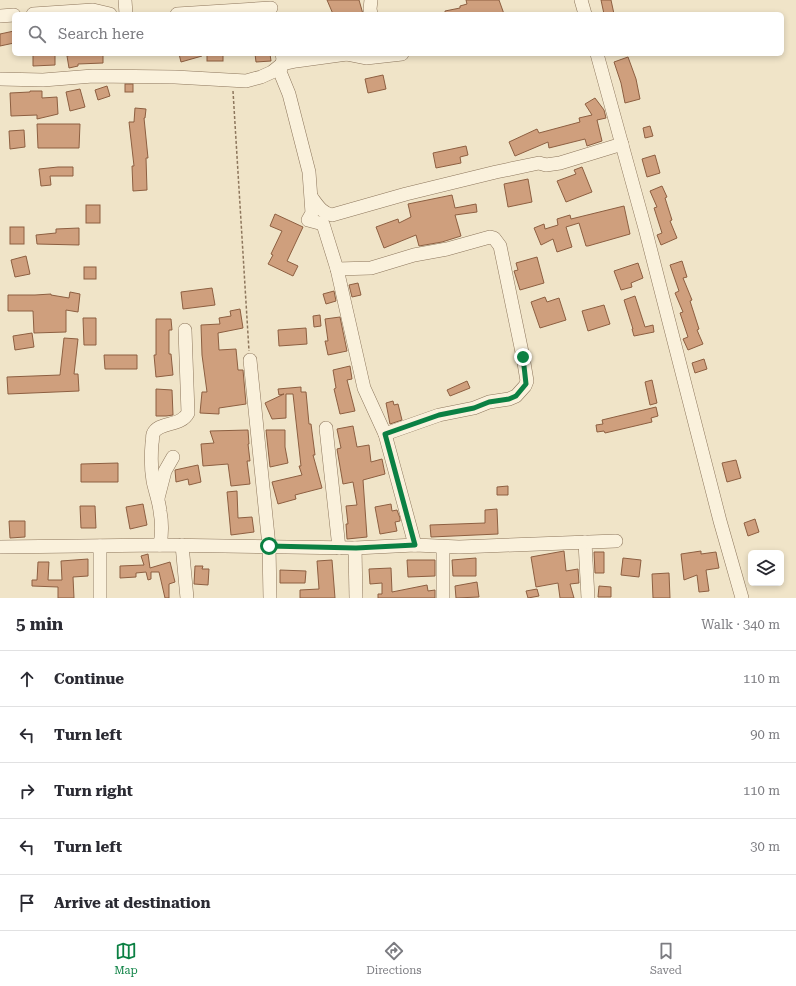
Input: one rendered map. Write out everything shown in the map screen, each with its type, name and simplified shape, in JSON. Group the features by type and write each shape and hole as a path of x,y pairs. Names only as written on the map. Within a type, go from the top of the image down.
{"street":[{"path":"125,0 126,12"},
{"path":"371,0 371,12"},
{"path":"581,0 584,12"},
{"path":"204,12 271,7"},
{"path":"63,12 93,10 102,12"},
{"path":"0,16 12,15"},
{"path":"282,59 296,61 332,56"},
{"path":"356,56 366,58 384,56"},
{"path":"598,56 646,232 720,521 742,598"},
{"path":"0,79 43,80 93,76 175,77 246,81 272,72 282,59"},
{"path":"282,59 280,72 289,94 309,172 312,212 308,220 323,224"},
{"path":"323,224 332,215 406,194 496,172 539,164 546,165 565,162 622,144"},
{"path":"312,198 322,211 332,215"},
{"path":"323,224 337,269 364,388 385,434 415,545"},
{"path":"337,269 371,268 414,255 447,249 490,236 494,238 500,246 523,357 527,381 525,386 516,396 509,399 489,402 474,408 439,415 385,434"},
{"path":"160,545 162,535 160,512 153,479 151,453 153,434 157,429 167,424 178,422 186,418 188,412 185,330"},
{"path":"250,360 269,546 270,598"},
{"path":"326,428 339,548"},
{"path":"158,500 165,471 173,457"},
{"path":"0,547 182,545 356,548 415,545 443,547 616,541"},
{"path":"585,542 588,598"},
{"path":"182,545 187,598"},
{"path":"100,546 100,598"},
{"path":"443,547 443,598"},
{"path":"356,548 356,598"}],"path":[{"path":"232,81 250,360"}],"building":[{"path":"327,0 359,0 362,12 332,12"},
{"path":"466,0 499,0 503,12 445,12 460,8 460,6 467,4"},
{"path":"601,0 611,0 614,12 604,12"},
{"path":"12,31 12,43 0,46 0,34"},
{"path":"33,56 55,56 55,65 33,66"},
{"path":"67,56 103,56 103,63 78,64 78,66 69,68"},
{"path":"180,56 202,56 181,62"},
{"path":"207,56 223,56 223,61 207,61"},
{"path":"255,56 270,56 271,61 256,62"},
{"path":"628,57 636,79 640,99 625,103 621,83 614,62"},
{"path":"383,75 386,89 368,93 365,79"},
{"path":"125,84 133,84 133,92 125,92"},
{"path":"107,86 110,96 98,100 95,90"},
{"path":"80,89 85,107 70,111 66,92"},
{"path":"42,91 42,98 57,97 58,114 37,119 37,115 11,116 10,93"},
{"path":"595,98 604,110 606,118 597,120 602,141 587,146 585,139 549,148 548,142 515,156 509,142 537,129 539,133 580,122 579,118 592,115 585,104"},
{"path":"135,108 146,109 144,118 148,158 146,158 147,190 133,191 132,166 134,166 129,122 134,122"},
{"path":"37,124 80,124 79,148 38,148"},
{"path":"650,126 653,136 645,138 643,128"},
{"path":"24,130 25,147 10,149 9,131"},
{"path":"466,146 468,155 460,157 461,163 436,168 433,153"},
{"path":"655,155 660,173 647,177 642,159"},
{"path":"73,167 73,176 50,176 51,185 41,186 39,169"},
{"path":"582,167 592,192 566,202 557,181 576,174 574,170"},
{"path":"528,179 532,202 508,207 504,184"},
{"path":"662,186 667,197 665,198 672,220 670,221 677,238 661,245 657,235 662,233 654,208 657,207 650,191"},
{"path":"452,195 455,208 476,204 477,212 455,215 461,236 442,242 419,246 416,235 384,248 376,227 398,219 399,223 411,217 408,204"},
{"path":"86,205 100,205 100,223 86,223"},
{"path":"624,206 630,234 588,246 586,246 579,223 566,227 572,247 557,252 553,239 541,245 534,228 544,224 545,229 558,225 557,219 570,215 571,219"},
{"path":"275,214 303,227 287,261 298,266 293,276 268,264 282,231 270,226"},
{"path":"10,227 24,227 24,244 10,244"},
{"path":"79,228 79,245 37,244 36,235 56,233 56,229"},
{"path":"26,256 30,274 15,277 11,260"},
{"path":"537,257 544,283 520,290 514,271 518,270 516,263"},
{"path":"682,261 687,277 683,278 692,300 690,301 699,329 697,330 703,344 688,350 683,339 688,337 680,313 683,312 675,293 679,291 670,265"},
{"path":"638,263 643,278 631,283 632,287 621,290 614,271"},
{"path":"84,267 96,267 96,279 84,279"},
{"path":"358,283 361,295 352,297 349,285"},
{"path":"212,288 215,305 183,309 181,292"},
{"path":"334,291 336,301 326,304 323,294"},
{"path":"70,292 80,294 78,312 66,310 66,332 34,333 33,311 8,311 8,295 51,294 69,298"},
{"path":"635,296 645,327 653,325 654,332 634,336 624,300"},
{"path":"545,297 547,302 559,298 566,320 540,328 531,302"},
{"path":"604,305 610,324 588,331 582,311"},
{"path":"240,309 243,328 218,333 219,350 236,349 238,370 243,370 246,404 219,408 219,414 200,413 202,392 207,392 202,355 201,325 220,324 219,318 231,316 230,311"},
{"path":"320,315 321,326 314,327 313,316"},
{"path":"340,317 347,351 328,355 325,341 328,341 325,319"},
{"path":"83,318 96,318 96,345 84,345"},
{"path":"156,319 171,319 172,330 169,330 169,354 171,354 173,375 156,377 154,355 156,355"},
{"path":"306,328 307,344 279,346 278,330"},
{"path":"32,333 34,347 15,350 13,336"},
{"path":"64,338 78,339 74,374 78,374 79,391 8,394 7,377 60,375"},
{"path":"104,355 137,355 137,369 105,369"},
{"path":"704,359 707,369 695,373 692,363"},
{"path":"350,366 352,379 347,380 355,411 340,414 334,389 336,388 333,370"},
{"path":"652,380 657,403 650,405 645,382"},
{"path":"467,381 470,388 450,396 447,390"},
{"path":"301,387 301,392 306,392 309,424 311,424 315,455 313,455 322,488 295,495 296,499 278,504 272,482 302,475 299,466 301,466 293,394 286,394 286,418 272,419 265,403 284,394 279,395 278,389"},
{"path":"156,389 172,390 173,415 156,416"},
{"path":"393,401 394,405 398,404 402,420 390,424 386,403"},
{"path":"656,407 658,416 651,418 652,422 605,433 604,431 597,432 596,425 603,424 602,420"},
{"path":"353,426 357,447 369,445 371,462 382,459 385,474 363,480 367,537 347,539 346,524 348,524 346,506 357,505 353,482 343,484 337,449 341,448 337,429"},
{"path":"248,430 250,461 247,461 250,484 231,486 228,464 203,466 201,444 214,443 210,431"},
{"path":"266,430 285,430 285,447 288,463 270,467"},
{"path":"736,460 741,478 727,482 722,463"},
{"path":"118,463 118,482 81,482 81,464"},
{"path":"198,465 201,482 189,485 188,479 176,482 175,470"},
{"path":"508,486 508,495 497,495 497,487"},
{"path":"237,491 238,518 252,517 254,532 231,535 227,492"},
{"path":"143,504 147,525 130,529 126,507"},
{"path":"391,504 392,511 397,510 400,518 400,521 395,522 397,531 380,534 375,507"},
{"path":"80,506 95,506 96,528 81,528"},
{"path":"497,509 498,534 431,537 430,525 485,523 485,510"},
{"path":"755,519 759,532 748,536 744,523"},
{"path":"9,521 25,521 25,537 10,538"},
{"path":"564,551 566,571 578,569 579,583 570,584 574,598 560,598 558,583 536,587 531,557"},
{"path":"701,551 701,554 716,552 719,568 706,570 709,591 699,592 697,575 684,580 681,554"},
{"path":"594,552 604,552 604,573 595,573"},
{"path":"148,554 150,568 170,562 175,582 169,584 169,598 165,598 159,572 151,572 151,579 148,580 146,572 136,573 136,577 120,578 120,566 144,565 141,556"},
{"path":"476,558 476,576 453,576 452,560"},
{"path":"623,558 641,560 639,577 621,575"},
{"path":"88,559 88,576 73,577 74,598 58,598 58,587 32,586 32,580 37,580 38,562 49,562 48,580 62,580 61,561"},
{"path":"332,560 335,598 300,598 300,590 319,589 317,561"},
{"path":"407,560 435,560 435,576 408,577"},
{"path":"195,566 203,566 202,569 209,569 208,585 194,584"},
{"path":"391,568 392,592 427,585 428,591 435,590 435,598 378,598 378,594 382,594 382,583 370,584 369,569"},
{"path":"280,570 306,571 305,583 280,583"},
{"path":"669,573 670,598 653,598 652,574"},
{"path":"477,582 479,597 456,598 455,586"},
{"path":"599,586 611,587 611,597 598,597"},
{"path":"537,589 539,596 528,598 526,591"}],"route":[{"path":"269,546 356,548 415,545 385,434 439,415 474,408 489,402 509,399 516,396 521,392 527,381 523,357"}]}
